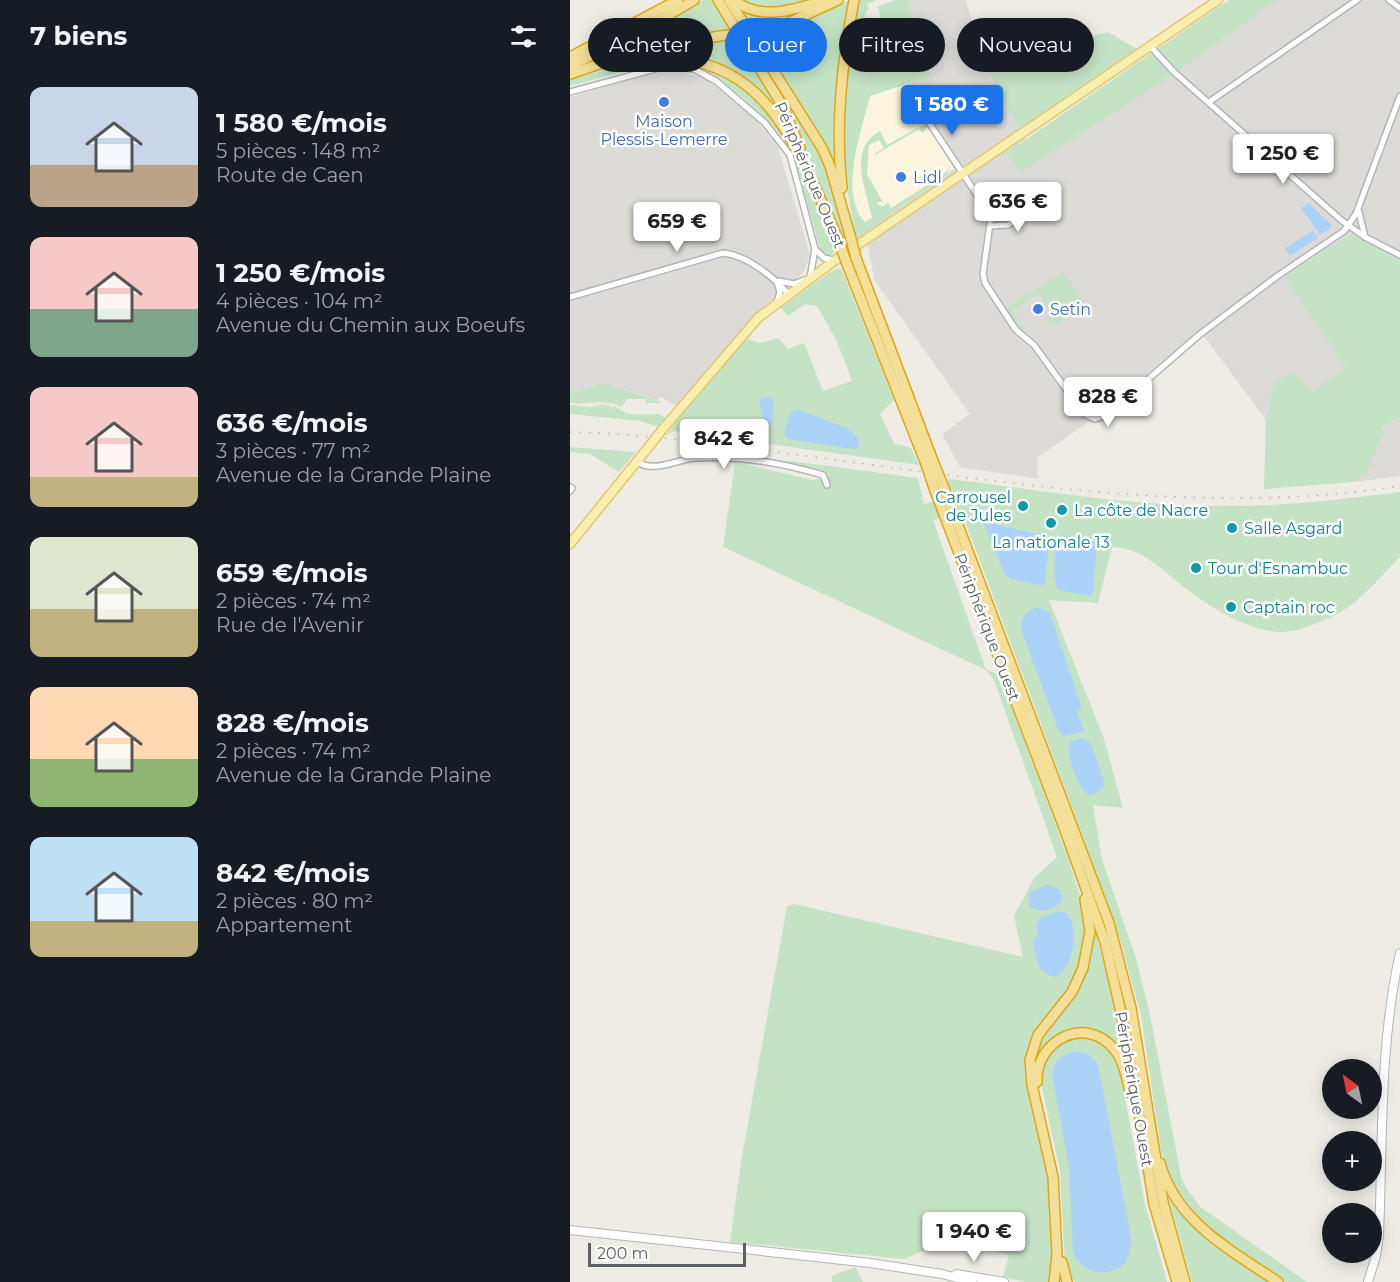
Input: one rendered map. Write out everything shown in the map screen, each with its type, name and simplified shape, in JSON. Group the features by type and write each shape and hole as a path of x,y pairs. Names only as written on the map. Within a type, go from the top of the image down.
{"highway":[{"path":"570,57 678,0"},
{"path":"570,66 636,33 694,0"},
{"name":"Périphérique Ouest","path":"718,0 782,105 838,238 836,263 930,462"},
{"path":"731,0 753,10 772,12 826,0"},
{"path":"731,0 822,148 830,166 850,235"},
{"path":"713,37 763,31 784,25 838,0"},
{"name":"Périphérique Ouest","path":"854,1 844,51 839,101 840,167 850,235 858,250 945,504 1109,923 1131,1008 1152,1146 1168,1225 1185,1282"},
{"path":"713,66 729,74 753,92 782,123 814,185"},
{"path":"570,74 588,68"},
{"name":"Périphérique Ouest","path":"950,516 1093,907 1114,976 1154,1204 1177,1282"},
{"path":"1054,1282 1057,1254 1053,1177 1030,1068 1036,1039 1072,993 1083,968 1088,947 1087,906 1066,833"},
{"path":"1067,1282 1062,1262 1057,1178 1037,1083 1038,1065 1048,1047 1058,1039 1078,1033 1095,1035 1110,1045 1124,1068 1140,1129"},
{"path":"1152,1146 1173,1194 1190,1217 1278,1282"}],"main road":[{"path":"858,250 884,226 1218,0"},
{"path":"858,250 964,174"},
{"path":"747,331 808,279 836,263"},
{"path":"570,544 662,430 747,331 777,302 836,263"}],"street":[{"path":"1209,102 1357,0"},
{"path":"1389,0 1400,8"},
{"path":"1150,46 1155,54 1347,225 1400,255"},
{"path":"570,92 666,66 694,69 716,81 765,123 784,144 794,166 818,261 836,263"},
{"path":"929,98 925,103 930,124 989,212 991,226 983,274 985,283 1019,334 1034,345 1084,414 1095,419 1107,415 1199,335 1276,277 1341,234 1359,207 1400,96"},
{"path":"991,226 1008,225 1037,206"},
{"path":"1359,207 1358,218 1365,237"},
{"path":"815,251 836,263"},
{"path":"777,281 794,284 808,279 815,251"},
{"path":"570,297 723,253 738,257 777,281 790,295"},
{"path":"777,281 780,292 777,302"},
{"path":"637,462 649,467 706,458 774,463 823,475 827,485"},
{"path":"1368,1282 1376,1256 1379,1235 1385,1051 1400,953"},
{"path":"570,1230 870,1263 1004,1282"},
{"path":"942,1274 972,1282"}],"shaded area":[{"path":"908,0 966,0 971,18 957,18 957,72 989,72 1026,139 1006,153 1172,75 1277,0 1400,0 1400,252 1393,256 1352,235 1284,277 1346,368 1312,393 1274,382 1266,420 1204,336 1110,418 1101,423 1088,422 1037,458 1038,479 960,467 942,434 970,414 875,281 864,230 954,169 905,85 931,75 930,72 945,72 945,18 914,18"},
{"path":"656,72 682,72 707,79 755,119 778,147 810,255 804,272 749,324 676,406 660,397 658,401 605,383 570,393 570,97"},
{"path":"905,85 955,169 864,230 853,191 854,158 870,96"},
{"path":"1400,417 1400,476 1354,482 1367,471 1381,428"}],"green space":[{"path":"703,0 712,0 725,20 725,33 713,36 713,18 670,18"},
{"path":"741,0 807,0 774,6 758,5"},
{"path":"858,0 877,0 867,4 869,9 866,11 865,18 855,18"},
{"path":"896,0 908,0 913,18 881,18 878,6"},
{"path":"1229,0 1277,0 1172,75 1020,172 1006,153"},
{"path":"848,1 846,18 839,18 839,67 835,124 836,166 780,72 827,72 827,18 808,18"},
{"path":"819,4 789,18 745,18 737,6 758,15"},
{"path":"1108,32 1137,49 1019,129 989,72 1094,72 1094,36"},
{"path":"725,39 725,68 713,62 713,40"},
{"path":"713,71 739,84 762,105 789,142 810,185 835,251 830,256 823,256 821,252 793,154 774,127 761,114 705,72"},
{"path":"599,72 623,72 570,86 570,79"},
{"path":"731,72 757,72 777,106 774,108"},
{"path":"766,72 772,72 821,149 848,247 845,249 802,140"},
{"path":"845,72 930,72 931,76 870,96 854,161 853,179 853,195 857,210 865,222 872,218 863,182 861,159 870,139 880,131 887,145 926,123 928,127 922,133 919,129 875,155 877,160 874,154 884,148 879,140 869,145 867,174 884,204 880,201 877,204 884,206 888,202 891,208 943,175 951,166 945,177 869,229 871,232 857,241 846,178 843,93"},
{"path":"1352,234 1400,259 1400,417 1381,428 1384,431 1367,471 1354,482 1264,489 1266,420 1274,382 1293,372 1313,392 1346,368 1284,277"},
{"path":"841,268 894,400 880,414 894,443 911,448 919,465 675,431 666,435 737,346 747,339 760,343 778,338 788,349 804,343 823,391 852,381 837,341 817,306 805,304 788,316 781,308 832,271"},
{"path":"1063,272 1085,305 1052,327 1047,319 1053,315 1038,293 1012,311 1026,332 1020,328 1007,308"},
{"path":"605,383 661,403 646,403 646,399 627,399 621,407 603,402 570,403 570,393"},
{"path":"607,404 602,408 609,405 614,411 612,405 628,414 660,414 666,418 659,427 641,421 570,414 570,405 591,407"},
{"path":"570,447 636,452 619,472 590,454 570,452"},
{"path":"783,460 918,478 924,504 954,496 947,480 950,479 1114,500 1213,506 1307,502 1400,492 1400,557 1347,608 1304,628 1289,632 1269,631 1242,623 1204,602 1142,555 1123,548 1112,547 1098,603 1049,600 1104,739 1123,808 1093,805 1102,860 1136,958 1149,1010 1182,1181 1199,1206 1307,1282 1285,1282 1206,1226 1189,1210 1170,1180 1161,1151 1141,1015 1115,922 962,513 933,520 986,670 723,547 735,462 813,480 830,476"},
{"path":"986,670 999,674 1067,855 1081,899 1087,933 1074,984 1033,1036 1027,1066 1051,1184 1053,1276 1048,1282 1025,1282 1003,1277 1009,1255 950,1238 905,1259 730,1242 741,1162 787,906 794,904 1023,957 1014,916 1035,877 1057,857 994,680"},
{"path":"1092,930 1095,930 1114,1004 1124,1061 1113,1044 1069,1031 1035,1068 1032,1063 1038,1040 1064,1007"},
{"path":"1071,1037 1087,1039 1100,1044 1111,1053 1119,1067 1145,1204 1167,1282 1075,1282 1068,1277 1065,1266 1060,1171 1040,1079 1046,1059 1059,1045"},
{"path":"1166,1188 1177,1203 1274,1282 1192,1282"},
{"path":"855,1267 863,1282 832,1282 832,1276"}],"water":[{"path":"1309,203 1331,224 1331,228 1320,235 1301,208"},
{"path":"1313,231 1318,238 1290,256 1285,248"},
{"path":"763,397 772,398 774,417 769,427 765,423 759,403"},
{"path":"797,409 847,428 859,439 859,447 854,449 788,439 784,433 791,412"},
{"path":"986,522 1046,536 1049,540 1045,582 1042,586 1011,579 1005,575 984,524"},
{"path":"1061,535 1097,542 1093,592 1090,596 1058,590 1054,564 1057,538"},
{"path":"1038,607 1050,613 1082,708 1077,711 1084,731 1064,736 1059,732 1022,632 1022,621 1027,612"},
{"path":"1082,738 1091,743 1104,782 1103,789 1090,796 1077,779 1069,754 1070,742"},
{"path":"1048,884 1060,890 1063,899 1056,906 1047,910 1033,909 1029,906 1029,893"},
{"path":"1059,911 1067,913 1071,920 1074,938 1067,966 1055,977 1040,968 1033,941 1038,935 1036,925 1040,918"},
{"path":"1071,1052 1086,1054 1098,1064 1132,1242 1126,1263 1112,1271 1090,1270 1083,1266 1073,1253 1069,1168 1052,1074 1057,1060"}],"tunnel":[{"path":"839,262 860,248"}],"railway":[{"path":"570,432 670,439 1084,491 1242,498 1321,495 1400,486"}],"place":[{"name":"Maison Plessis-Lemerre","path":"664,102"},
{"name":"Lidl","path":"901,177"},
{"name":"Setin","path":"1038,309"},
{"name":"Carrousel de Jules","path":"1023,506"},
{"name":"La côte de Nacre","path":"1062,510"},
{"name":"La nationale 13","path":"1051,523"},
{"name":"Salle Asgard","path":"1232,528"},
{"name":"Tour d'Esnambuc","path":"1196,568"},
{"name":"Captain roc","path":"1231,607"}]}
